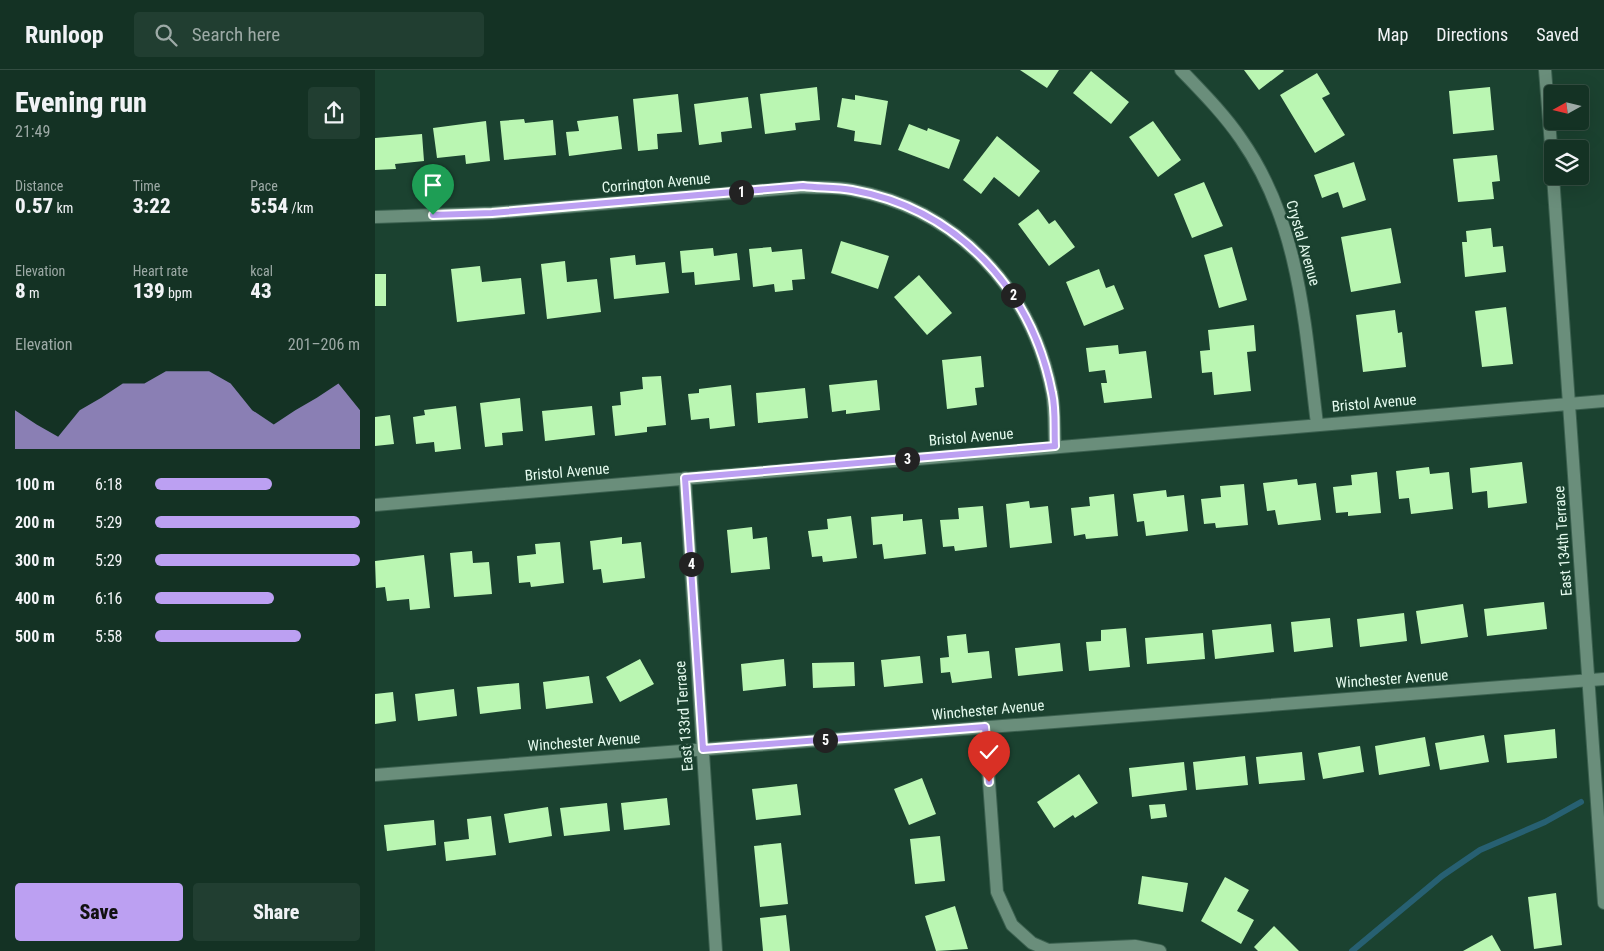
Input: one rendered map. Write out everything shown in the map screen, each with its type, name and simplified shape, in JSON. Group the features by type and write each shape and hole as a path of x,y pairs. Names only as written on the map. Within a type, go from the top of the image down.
{"street":[{"name":"Crystal Avenue","path":"1181,70 1215,106 1242,140 1271,194 1284,225 1301,288 1317,424"},
{"path":"1545,70 1551,140"},
{"name":"East 134th Terrace","path":"1554,185 1604,903"},
{"name":"Corrington Avenue","path":"375,217 492,213 803,186 851,190 893,200 939,223 973,248 1007,286 1026,314 1043,354 1053,395 1055,446"},
{"name":"Bristol Avenue","path":"375,505 1569,402 1604,401"},
{"name":"East 133rd Terrace","path":"685,478 716,951"},
{"name":"Winchester Avenue","path":"375,775 1604,679"},
{"path":"985,727 997,892 1011,925 1032,943 1048,950 1135,946 1160,951"}],"building":[{"path":"1020,70 1059,70 1047,88"},
{"path":"1244,70 1283,70 1284,71 1259,90"},
{"path":"1091,71 1129,102 1111,124 1073,93"},
{"path":"1317,73 1330,94 1322,98 1345,135 1315,153 1280,95"},
{"path":"817,87 820,120 795,123 796,130 765,134 760,94"},
{"path":"1490,87 1494,130 1453,134 1449,91"},
{"path":"678,94 682,132 657,134 658,149 638,151 633,99"},
{"path":"855,95 888,101 881,145 854,141 855,131 837,127 842,98 855,100"},
{"path":"748,97 752,128 721,132 722,142 699,145 694,104"},
{"path":"618,116 622,149 569,156 566,132 579,131 577,121"},
{"path":"524,119 525,123 553,120 556,155 504,160 500,121"},
{"path":"486,121 490,161 466,164 465,155 437,158 433,128"},
{"path":"1153,121 1181,160 1158,177 1129,137"},
{"path":"909,124 927,131 928,128 960,140 949,169 898,150"},
{"path":"422,134 424,161 395,164 396,169 375,170 375,138"},
{"path":"997,136 1040,171 1019,197 994,177 981,194 963,180"},
{"path":"1497,155 1500,181 1492,182 1494,199 1458,202 1453,159"},
{"path":"1354,162 1366,200 1343,208 1338,192 1322,198 1314,175"},
{"path":"1204,182 1223,226 1192,238 1174,194"},
{"path":"1038,209 1049,224 1055,220 1075,247 1049,266 1018,224"},
{"path":"1391,228 1401,283 1351,292 1341,237"},
{"path":"1491,228 1493,247 1503,246 1506,272 1465,277 1462,242 1467,242 1466,231"},
{"path":"841,241 889,256 878,289 831,273"},
{"path":"771,247 772,252 802,249 805,279 792,280 793,290 775,292 774,284 753,287 749,249"},
{"path":"1232,247 1247,300 1219,308 1204,255"},
{"path":"713,248 714,256 737,253 740,280 695,285 694,272 682,273 680,251"},
{"path":"635,255 636,265 665,262 669,293 614,299 610,258"},
{"path":"565,261 567,282 597,279 601,312 547,319 541,264"},
{"path":"480,266 482,282 521,278 525,314 457,322 451,269"},
{"path":"1099,269 1106,288 1114,285 1124,309 1084,326 1066,282"},
{"path":"375,274 386,274 386,306 375,306"},
{"path":"919,275 952,313 927,335 894,297"},
{"path":"1506,307 1513,364 1482,367 1475,311"},
{"path":"1395,310 1398,333 1402,332 1406,367 1363,372 1356,315"},
{"path":"1254,325 1256,351 1247,352 1251,391 1214,395 1212,372 1202,373 1200,351 1210,350 1208,330"},
{"path":"1118,345 1119,354 1146,351 1152,398 1104,403 1101,383 1107,383 1105,370 1089,372 1086,348"},
{"path":"981,356 984,387 975,388 977,405 947,409 942,360"},
{"path":"661,376 666,425 647,427 647,432 615,436 612,406 621,405 620,392 643,389 642,377"},
{"path":"877,380 880,410 846,414 846,410 832,412 829,385"},
{"path":"731,385 735,426 710,429 709,418 691,420 688,394 699,393 699,389"},
{"path":"805,388 808,418 758,423 756,393"},
{"path":"520,398 523,431 502,433 503,445 485,447 480,403"},
{"path":"456,406 461,449 435,452 434,442 416,444 413,417 425,415 424,410"},
{"path":"592,406 595,435 545,441 542,411"},
{"path":"390,415 394,444 375,446 375,417"},
{"path":"1522,462 1527,503 1488,508 1487,491 1472,493 1470,468"},
{"path":"1429,467 1430,474 1449,472 1453,509 1411,514 1409,498 1399,499 1396,471"},
{"path":"1377,472 1381,513 1348,516 1348,512 1336,513 1333,487 1352,485 1351,475"},
{"path":"1297,479 1298,485 1316,483 1321,520 1278,525 1275,510 1267,511 1263,483"},
{"path":"1244,484 1248,525 1216,528 1215,523 1204,524 1201,499 1221,497 1220,486"},
{"path":"1166,490 1167,497 1184,495 1188,531 1146,536 1144,521 1137,522 1133,494"},
{"path":"1114,494 1118,536 1086,539 1085,534 1074,536 1071,508 1090,506 1089,497"},
{"path":"1029,501 1030,508 1048,506 1052,543 1010,548 1006,504"},
{"path":"983,506 987,547 955,551 954,546 943,547 940,520 959,519 958,508"},
{"path":"903,514 903,521 922,519 926,554 884,559 882,544 873,545 871,517"},
{"path":"851,516 857,558 823,562 822,556 812,557 808,531 828,529 827,519"},
{"path":"752,527 753,539 767,537 770,569 731,573 727,530"},
{"path":"622,537 622,544 641,542 645,578 603,583 601,569 593,570 590,541"},
{"path":"560,542 564,583 531,587 530,582 519,583 517,556 536,554 535,544"},
{"path":"472,551 473,563 489,562 492,594 454,597 450,553"},
{"path":"424,555 430,608 410,610 409,599 387,601 385,587 376,588 375,561"},
{"path":"1544,602 1547,629 1487,636 1484,609"},
{"path":"1463,604 1468,637 1421,644 1416,611"},
{"path":"1404,613 1407,641 1360,647 1357,619"},
{"path":"1330,618 1333,647 1294,652 1291,622"},
{"path":"1271,624 1274,652 1215,659 1212,630"},
{"path":"1126,628 1130,667 1089,671 1086,642 1101,641 1101,630"},
{"path":"1203,633 1205,659 1147,664 1145,638"},
{"path":"966,634 968,653 989,651 992,678 952,683 950,672 941,673 940,658 949,657 947,636"},
{"path":"1060,643 1063,671 1018,676 1015,648"},
{"path":"920,656 923,683 884,687 881,660"},
{"path":"640,659 654,684 620,702 606,677"},
{"path":"784,659 786,686 743,691 741,664"},
{"path":"854,662 855,686 813,688 812,663"},
{"path":"589,676 593,703 546,709 543,682"},
{"path":"519,683 521,709 480,714 477,687"},
{"path":"454,689 457,716 418,721 415,694"},
{"path":"393,692 396,721 375,724 375,694"},
{"path":"1555,729 1557,758 1507,763 1504,735"},
{"path":"1484,735 1489,762 1440,770 1435,743"},
{"path":"1425,737 1430,766 1379,775 1375,746"},
{"path":"1360,746 1364,772 1323,779 1318,753"},
{"path":"1302,752 1305,780 1259,784 1256,757"},
{"path":"1245,756 1248,785 1196,790 1193,762"},
{"path":"1184,762 1187,790 1132,797 1129,768"},
{"path":"1079,774 1098,803 1075,818 1073,815 1054,828 1037,802"},
{"path":"922,778 936,814 909,825 894,789"},
{"path":"797,784 801,815 756,820 752,789"},
{"path":"667,798 670,825 624,830 621,803"},
{"path":"607,803 610,831 564,836 560,808"},
{"path":"1165,804 1167,817 1151,819 1149,805"},
{"path":"548,807 552,836 509,843 504,814"},
{"path":"491,816 496,855 446,861 444,842 469,839 467,819"},
{"path":"434,820 436,845 387,851 384,825"},
{"path":"940,836 945,881 915,884 910,839"},
{"path":"781,843 788,904 760,907 754,846"},
{"path":"1142,876 1188,883 1183,912 1138,904"},
{"path":"1225,877 1249,890 1237,911 1254,920 1241,944 1201,921"},
{"path":"1556,893 1562,945 1534,949 1528,897"},
{"path":"955,906 968,949 936,951 925,916"},
{"path":"786,915 790,951 763,951 760,918"},
{"path":"1274,926 1299,951 1258,951 1254,947"},
{"path":"1492,935 1501,951 1463,951"}],"waterway":[{"path":"1352,951 1442,876 1480,850 1545,822 1581,802"}],"route":[{"path":"433,215 492,213 803,186 851,190 893,200 939,223 973,248 1002,279 1026,314 1043,354 1053,395 1055,446 685,478 703,749 985,727 989,782"}]}
